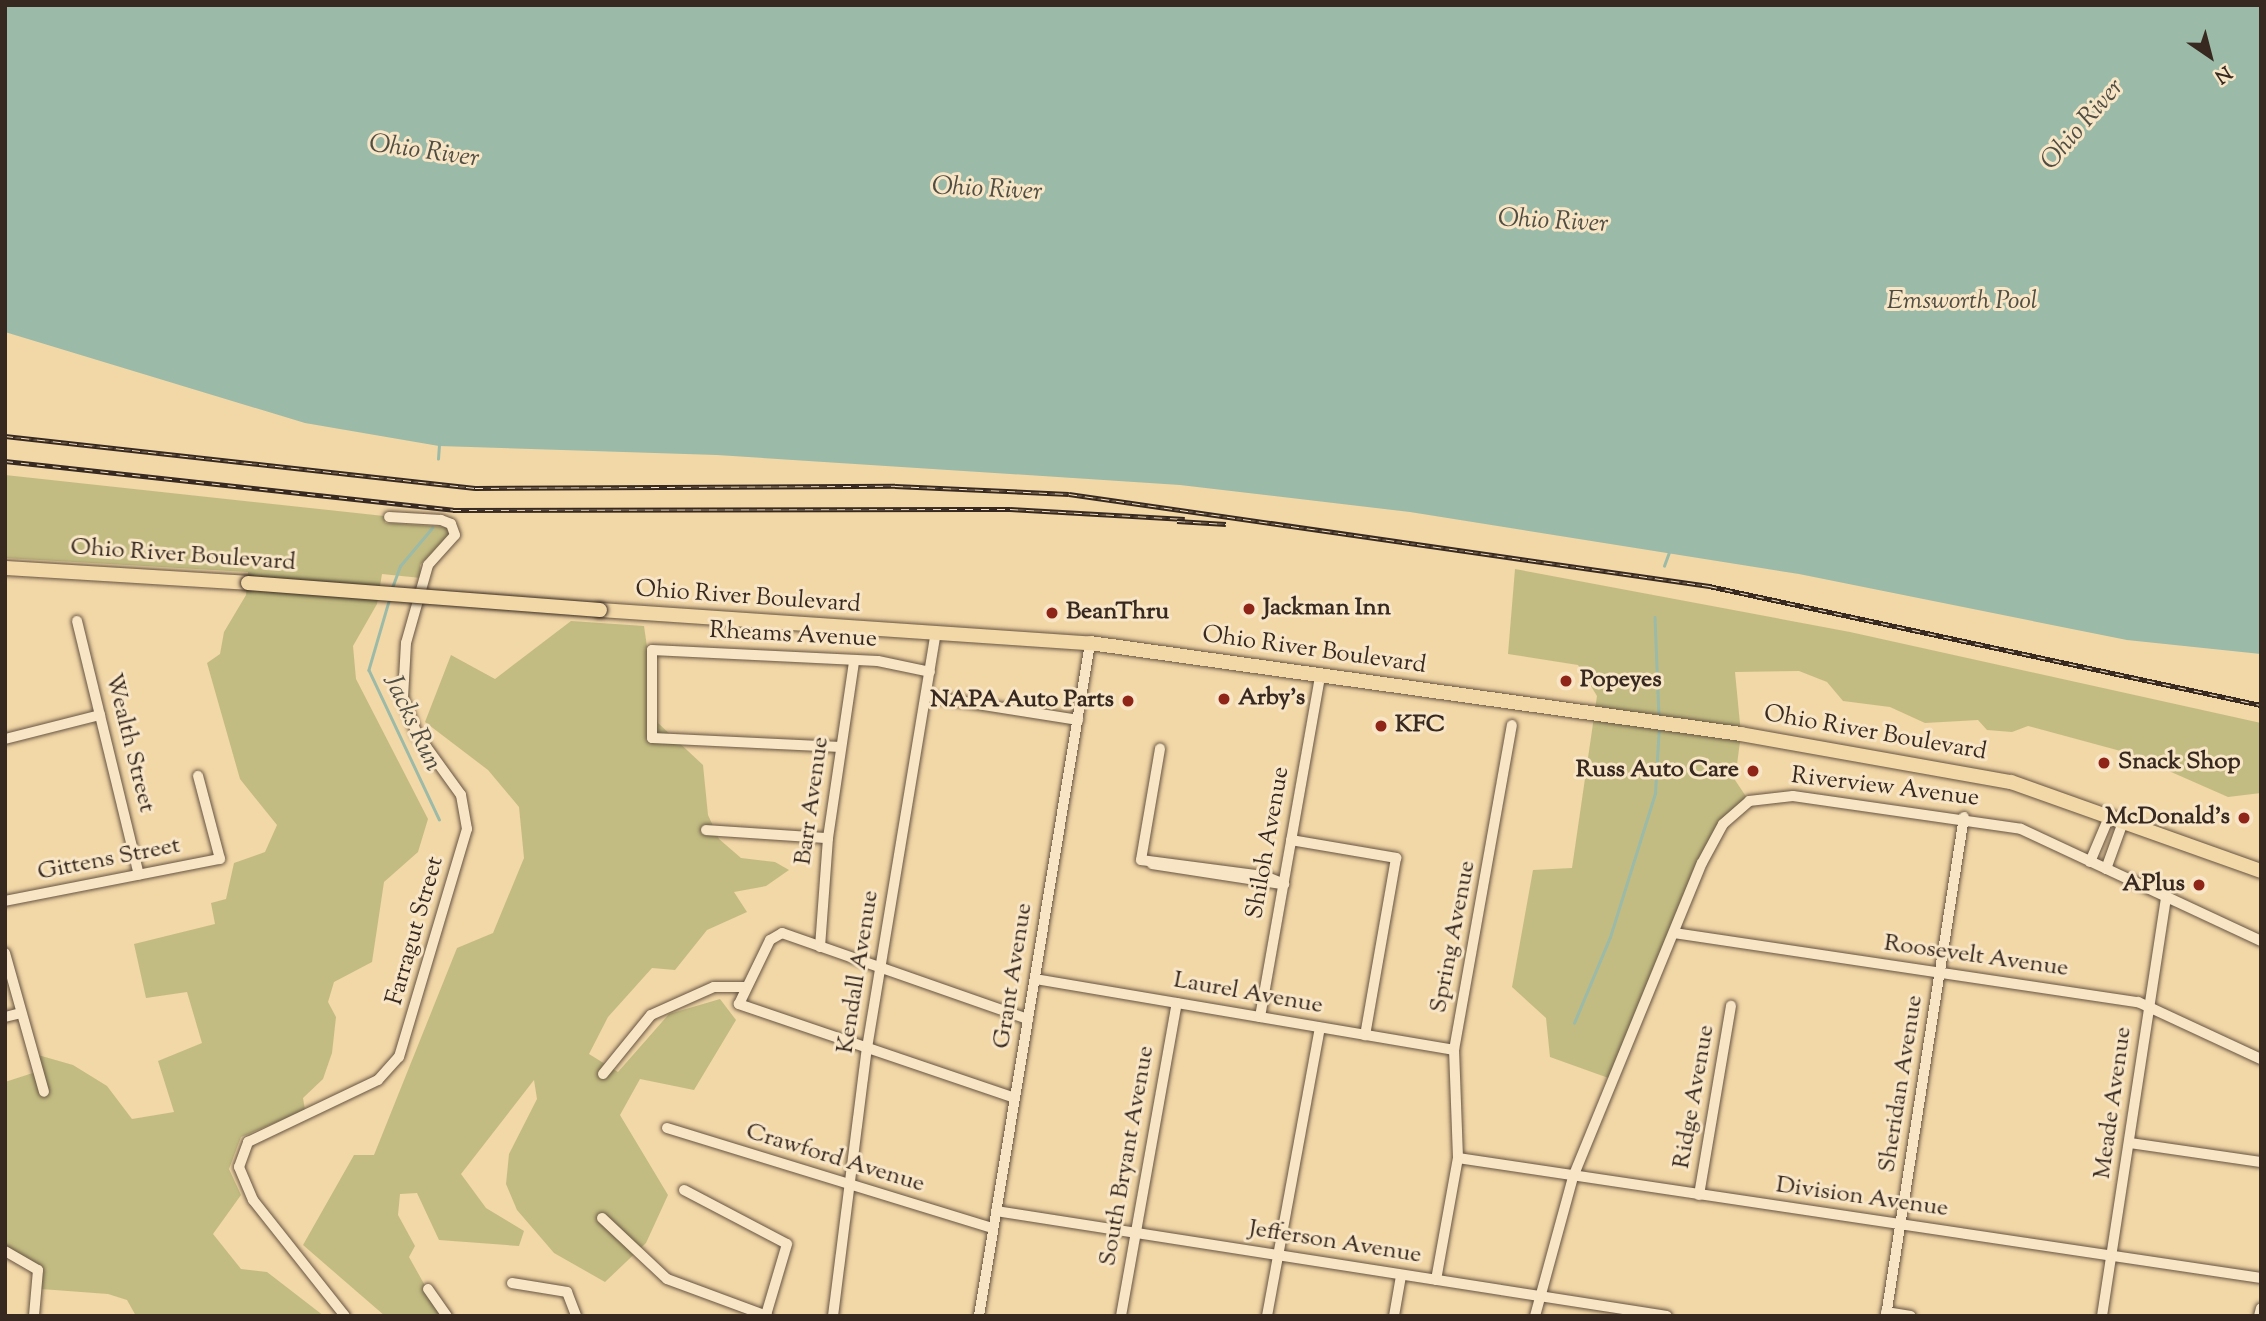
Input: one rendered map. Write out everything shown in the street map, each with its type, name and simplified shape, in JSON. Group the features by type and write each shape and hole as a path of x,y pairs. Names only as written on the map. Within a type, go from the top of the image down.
{"highway":[{"name":"Ohio River Boulevard","path":"5,568 248,583 936,636 1090,643 1741,734 2002,779 2261,871"}],"street":[{"name":"Farragut Street","path":"345,1316 253,1200 239,1167 248,1142 378,1080 399,1057 467,829 461,795 417,734 403,698 406,643 428,565 455,535 451,524 441,520 389,517"},
{"name":"Wealth Street","path":"77,621 139,875"},
{"name":"Kendall Avenue","path":"833,1316 867,1048 936,636"},
{"name":"Grant Avenue","path":"979,1316 1090,643"},
{"name":"Rheams Avenue","path":"841,747 652,737 652,650 854,661 930,672"},
{"name":"Barr Avenue","path":"820,947 828,838 854,661"},
{"name":"Shiloh Avenue","path":"1261,1017 1320,676"},
{"path":"927,696 1078,720"},
{"path":"5,739 100,715"},
{"name":"Spring Avenue","path":"1436,1280 1458,1158 1454,1050 1512,725"},
{"path":"1160,749 1141,860 1284,884"},
{"name":"Gittens Street","path":"5,901 220,859 198,776"},
{"name":"Riverview Avenue","path":"1535,1316 1573,1177 1674,933 1719,831 1749,801 1793,796 1964,817 2021,829 2261,940"},
{"name":"Sheridan Avenue","path":"1886,1314 1964,817"},
{"path":"2090,862 2116,820"},
{"path":"2106,869 2116,820"},
{"path":"706,830 828,838"},
{"path":"1291,840 1396,858 1365,1035"},
{"name":"Meade Avenue","path":"2102,1316 2166,897"},
{"path":"1015,1098 739,1004 771,940 782,933 1028,1019"},
{"name":"Roosevelt Avenue","path":"1674,933 2150,1005 2261,1059"},
{"path":"5,954 44,1092"},
{"name":"Laurel Avenue","path":"1035,979 1454,1050"},
{"path":"603,1074 651,1015 714,987 746,987"},
{"name":"South Bryant Avenue","path":"1121,1316 1177,1003"},
{"name":"Ridge Avenue","path":"1699,1195 1731,1006"},
{"path":"5,1017 21,1013"},
{"path":"1267,1316 1320,1028"},
{"name":"Crawford Avenue","path":"667,1128 849,1187 993,1228"},
{"path":"2130,1143 2261,1162"},
{"name":"Division Avenue","path":"1458,1158 2261,1278"},
{"path":"602,1218 667,1279 767,1316 787,1244 684,1190"},
{"name":"Jefferson Avenue","path":"996,1211 1667,1316"},
{"path":"5,1251 38,1270 34,1316"},
{"path":"1394,1316 1401,1276"},
{"path":"512,1283 568,1292 576,1316"},
{"path":"428,1289 447,1316"},
{"path":"2259,1316 2261,1308"},
{"path":"1886,1314 1911,1316"}],"shaded area":[{"path":"5,475 384,516 385,523 446,527 449,534 420,565 421,578 382,574 377,604 353,646 356,679 428,819 418,852 384,882 372,962 334,982 328,1002 336,1017 332,1053 323,1079 303,1098 305,1110 241,1137 229,1169 241,1195 213,1234 241,1269 267,1272 324,1316 136,1316 127,1300 108,1294 41,1289 42,1269 6,1246 5,1082 42,1070 38,1055 73,1065 107,1086 132,1119 174,1112 158,1061 202,1043 187,992 146,998 134,944 215,924 211,903 226,899 234,863 265,852 277,825 240,779 207,663 220,654 224,632 246,595 248,572 5,558"},
{"path":"1515,569 1850,632 2261,723 2261,793 2228,797 2128,753 2028,726 2012,732 1987,730 1978,720 1925,723 1890,707 1843,701 1827,682 1799,671 1735,672 1741,734 1735,780 1749,801 1723,823 1614,1080 1550,1057 1546,1018 1512,987 1533,870 1572,868 1597,696 1578,665 1508,654"},
{"path":"571,621 644,626 658,723 703,765 708,815 719,839 741,858 775,862 789,870 766,886 734,892 747,912 707,930 675,970 652,968 608,1017 589,1054 618,1072 669,1014 720,999 736,1020 694,1090 640,1079 620,1115 668,1195 646,1243 605,1282 554,1253 517,1210 506,1184 509,1154 537,1099 534,1080 461,1174 486,1208 524,1231 519,1246 439,1240 417,1193 400,1194 398,1215 415,1246 409,1257 442,1316 385,1316 303,1245 354,1155 374,1155 457,948 493,933 524,858 519,807 488,770 425,722 451,655 495,679"}],"water":[{"name":"Emsworth Pool","path":"5,5 2261,5 2261,654 2127,640 1799,574 1410,512 1180,485 717,455 439,446 305,423 5,332"}],"waterway":[{"name":"Jacks Run","path":"438,459 439,445"},
{"name":"Jacks Run","path":"392,588 400,566 432,528"},
{"path":"1664,566 1669,552"},
{"name":"Jacks Run","path":"390,598 369,670 439,819"},
{"path":"1655,617 1659,716"},
{"path":"1574,1023 1610,937 1655,793 1659,726"}],"railway":[{"path":"5,436 475,488 895,486 1069,494 1709,586 2261,705"},
{"path":"5,461 453,510 1010,509 1185,519"},
{"path":"1177,521 1226,524"}],"place":[{"name":"Jackman Inn","path":"1249,609"},
{"name":"BeanThru","path":"1052,613"},
{"name":"Popeyes","path":"1566,681"},
{"name":"Arby's","path":"1224,699"},
{"name":"NAPA Auto Parts","path":"1128,701"},
{"name":"KFC","path":"1381,726"},
{"name":"Snack Shop","path":"2104,763"},
{"name":"Russ Auto Care","path":"1753,771"},
{"name":"McDonald's","path":"2244,818"},
{"name":"APlus","path":"2199,885"}],"water label":[{"name":"Ohio River","path":"2083,125"},
{"name":"Ohio River","path":"424,152"},
{"name":"Ohio River","path":"987,190"},
{"name":"Ohio River","path":"1553,222"}]}
